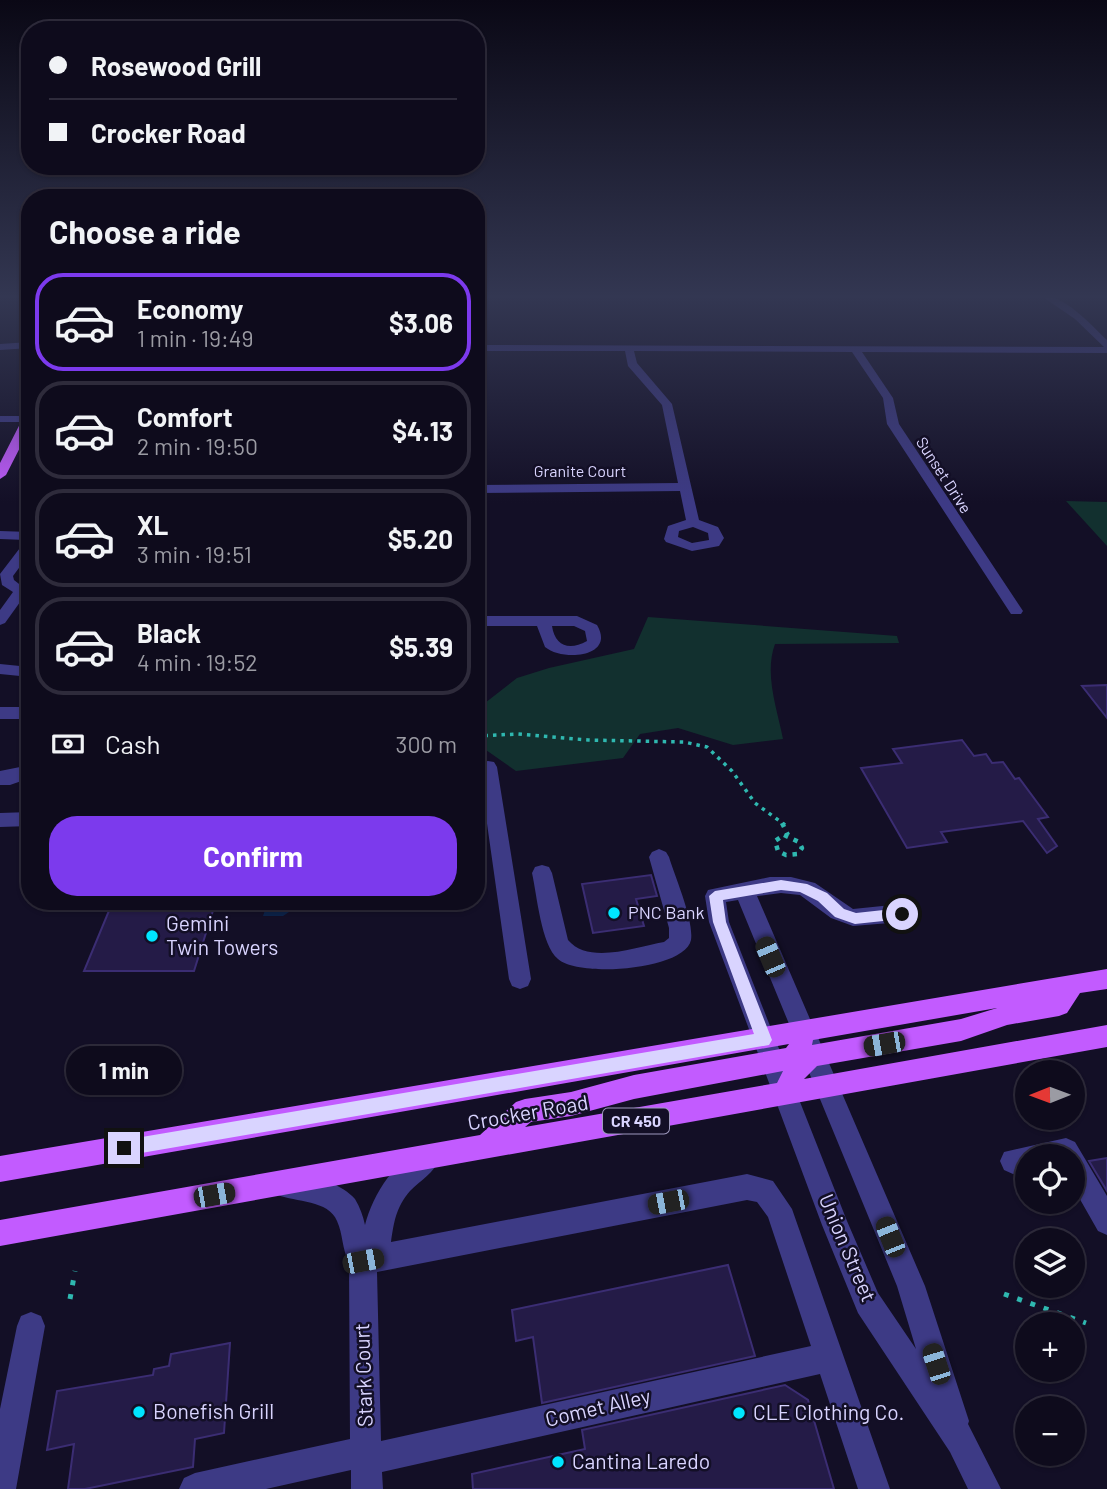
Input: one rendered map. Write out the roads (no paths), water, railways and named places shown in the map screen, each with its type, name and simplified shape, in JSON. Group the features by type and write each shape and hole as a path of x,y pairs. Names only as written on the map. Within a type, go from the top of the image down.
{"main road":[{"path":"0,475 21,434"},
{"name":"Crocker Road","path":"0,1169 1107,979"},
{"path":"786,1094 800,1063 814,1055 961,1030 1007,1015 1059,1006 1073,985"},
{"path":"485,1148 525,1111 571,1104 634,1087 792,1058 797,1054 803,1033"},
{"name":"Crocker Road","path":"0,1233 1107,1036"}],"street":[{"path":"633,364 667,404 693,522"},
{"path":"639,369 644,364"},
{"name":"Sunset Drive","path":"865,364 887,398 893,424 1017,611"},
{"path":"0,419 21,418"},
{"name":"Granite Court","path":"485,489 685,487"},
{"path":"0,535 21,536"},
{"path":"0,620 21,591 12,587 6,576 21,555"},
{"path":"485,621 544,621"},
{"path":"0,669 21,670"},
{"path":"0,713 21,713"},
{"path":"488,767 520,979"},
{"path":"0,778 21,774"},
{"path":"0,820 21,819"},
{"path":"542,873 558,944 563,953 576,961 596,961 673,948 680,941 680,928 659,858"},
{"path":"745,892 781,885 802,887 822,897 839,913 855,919 902,914"},
{"name":"Union Street","path":"961,1441 911,1286 745,892 715,896 719,922 835,1226 868,1303 961,1441 985,1489"},
{"name":"Stark Court","path":"363,1261 378,1240 382,1212 388,1198 401,1182 428,1158"},
{"path":"1085,1183 1107,1222"},
{"name":"Stark Court","path":"277,1184 328,1195 348,1212 353,1227 353,1244 363,1261 367,1467"},
{"path":"363,1261 754,1187 768,1193 779,1209 874,1489"},
{"path":"0,1489 31,1326"},
{"name":"Comet Alley","path":"195,1489 367,1467 829,1357"}],"water":[{"path":"265,910 292,910 283,916 263,916"}],"place":[{"name":"PNC Bank","path":"614,913"},
{"name":"Gemini Twin Towers","path":"152,936"},
{"name":"Bonefish Grill","path":"139,1412"},
{"name":"CLE Clothing Co.","path":"739,1413"},
{"name":"Cantina Laredo","path":"558,1462"}]}
